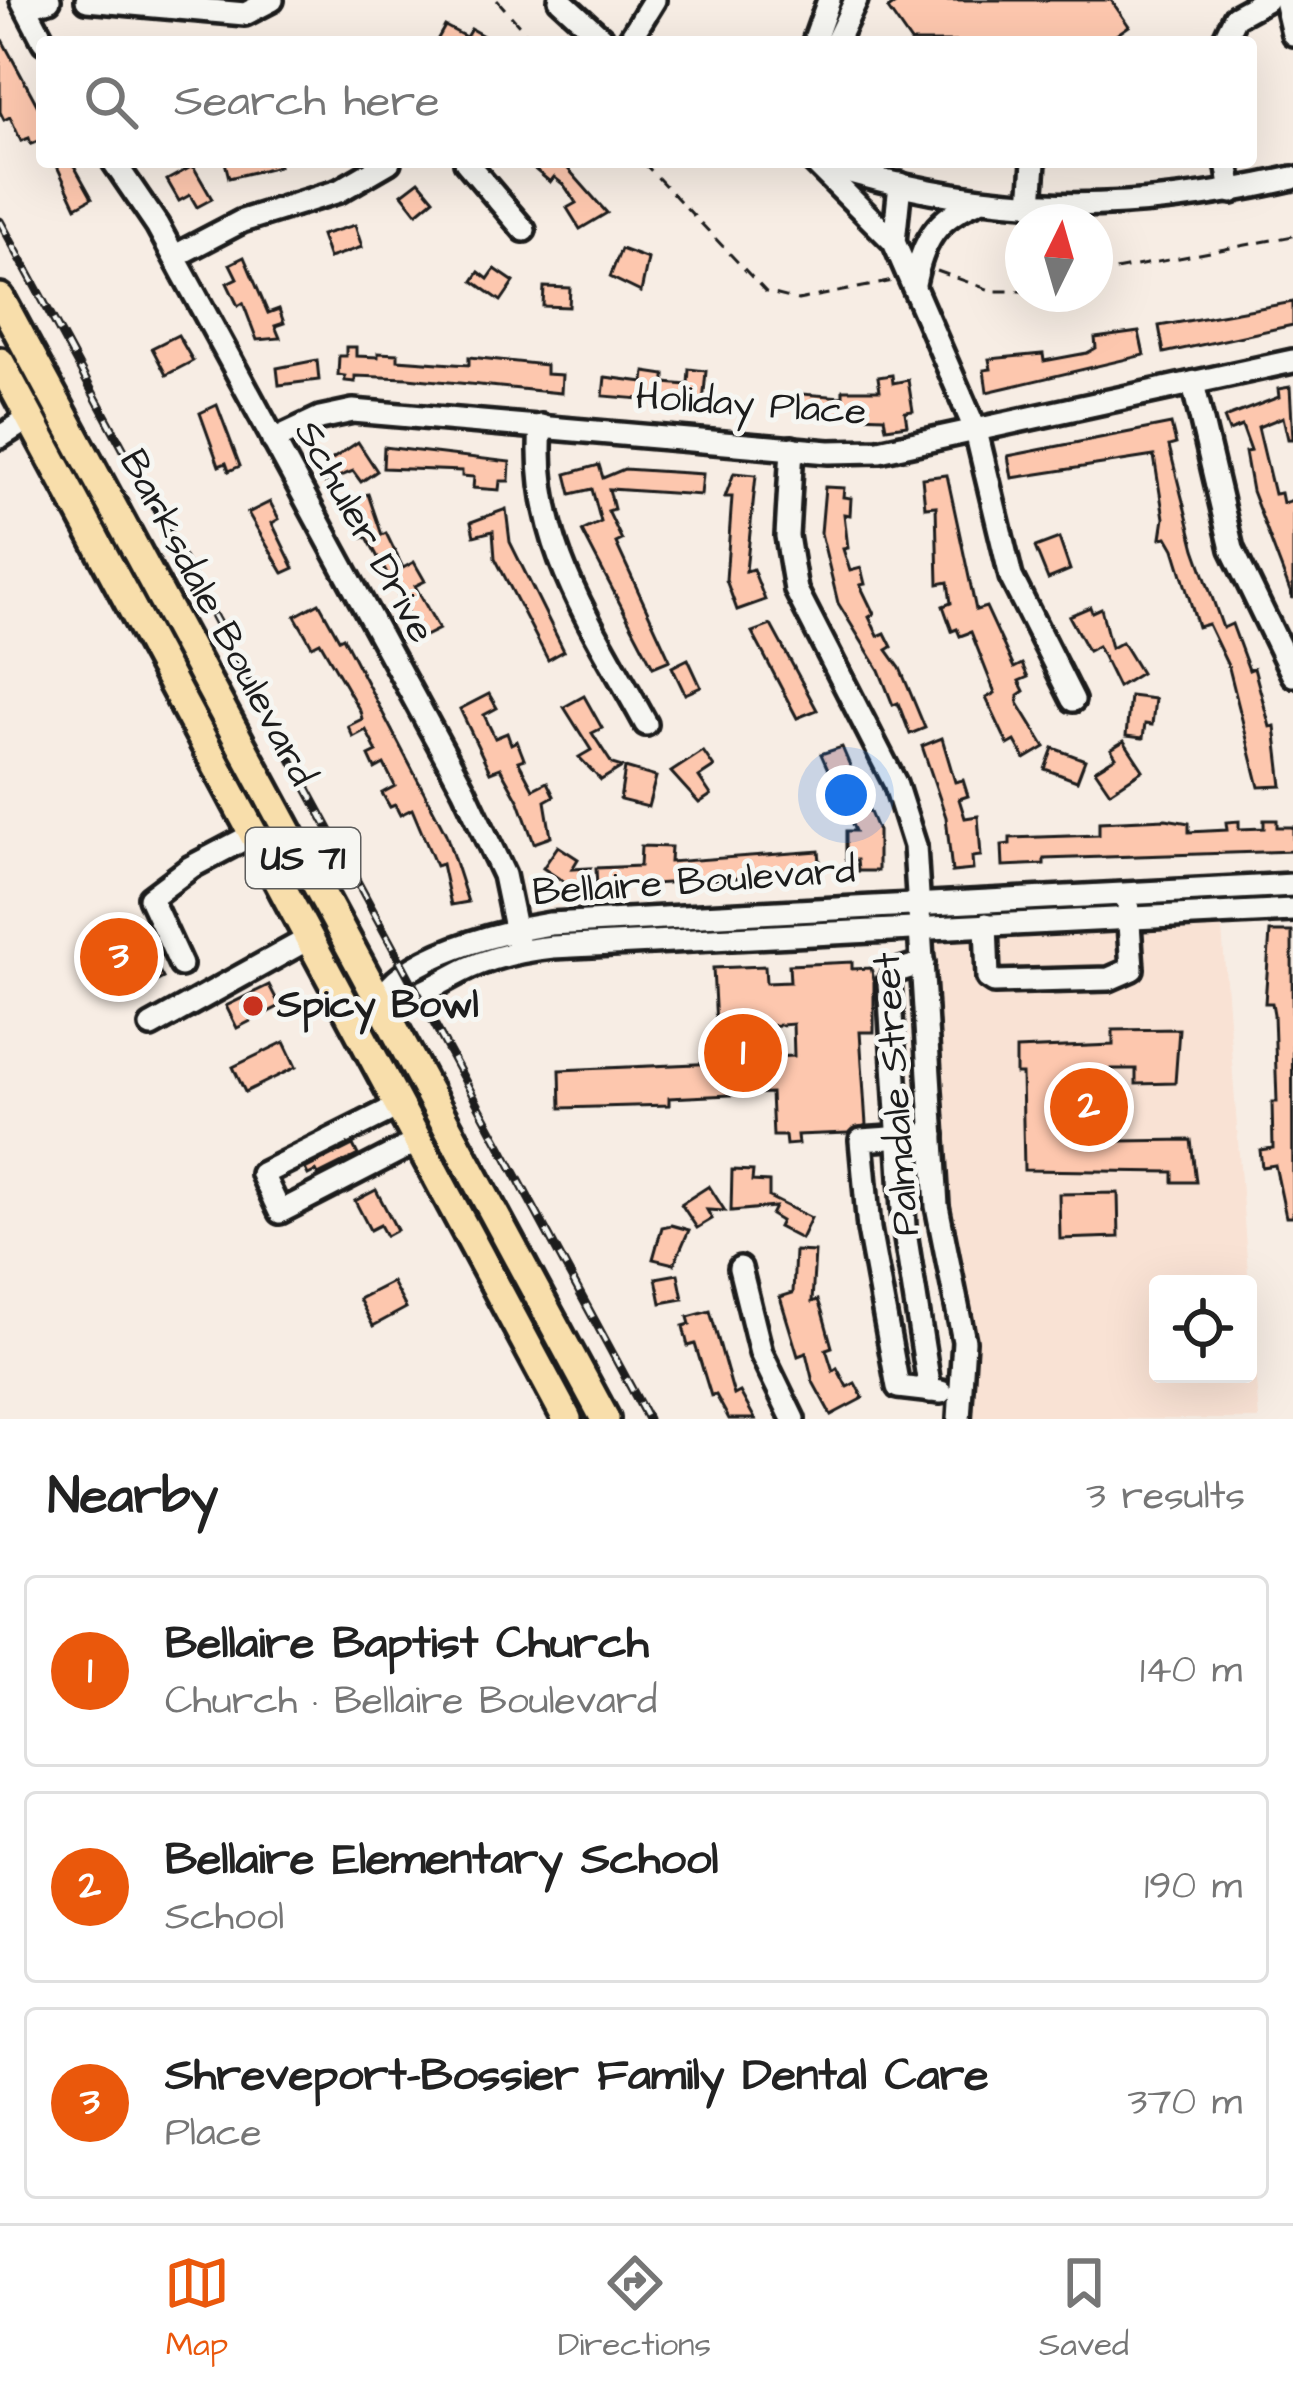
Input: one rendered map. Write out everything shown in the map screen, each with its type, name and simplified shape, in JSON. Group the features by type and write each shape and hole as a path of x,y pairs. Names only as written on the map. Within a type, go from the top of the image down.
{"main road":[{"name":"Barksdale Boulevard","path":"0,298 5,359 30,418 567,1419"},
{"name":"Barksdale Boulevard","path":"5,359 380,1003 605,1419"},
{"path":"351,1017 380,1003"}],"street":[{"path":"41,36 24,4 49,0"},
{"path":"87,0 245,14 272,0"},
{"path":"632,36 654,0"},
{"path":"816,36 829,0"},
{"path":"839,36 856,0"},
{"path":"1226,36 1235,16 1266,0"},
{"path":"1285,0 1293,34"},
{"path":"569,3 600,36"},
{"name":"Schuler Drive","path":"118,168 175,256 488,837 504,874 518,940"},
{"path":"175,256 260,214 339,191 379,168"},
{"path":"471,168 524,230"},
{"path":"822,168 894,242 913,278 976,431 1011,577 1072,700"},
{"path":"839,168 980,200 1021,204"},
{"path":"1031,204 1034,168"},
{"path":"1228,168 1232,192"},
{"path":"1113,208 1232,192 1293,178"},
{"path":"894,242 900,184"},
{"path":"913,278 927,237 955,211 980,200"},
{"name":"Holiday Place","path":"273,440 320,418 353,411 792,448 879,451 1293,361"},
{"path":"1193,383 1232,549 1293,675"},
{"path":"0,436 30,418"},
{"path":"541,426 541,503 551,539 646,724"},
{"name":"Palmdale Street","path":"792,448 787,536 796,590 895,783 915,846 940,1223 964,1341 959,1419"},
{"path":"181,965 150,898 190,867 252,835"},
{"name":"Bellaire Boulevard","path":"920,916 986,925 1293,885"},
{"path":"986,925 988,978 994,982 1125,976 1132,969 1128,906"},
{"name":"Bellaire Boulevard","path":"380,1003 391,983 464,945 720,926 1128,906 1293,910"},
{"path":"151,1026 308,939"},
{"path":"923,963 894,972 889,982 904,1226 930,1391"},
{"path":"891,1038 927,1035"},
{"path":"398,1106 262,1174 280,1212 418,1142"},
{"path":"933,1136 861,1140 869,1229 898,1387 962,1395"},
{"path":"869,1229 940,1223"},
{"path":"740,1268 760,1353 793,1419"}],"path":[{"path":"497,0 529,36"},
{"path":"649,168 752,280 778,297 809,299 937,271 1005,291"},
{"path":"1113,271 1293,236"}],"shaded area":[{"path":"1221,915 1248,1275 1149,1275 1149,1383 1256,1383 1259,1419 967,1419 929,930"}],"building":[{"path":"901,0 1111,0 1129,26 1115,36 907,36 888,9"},
{"path":"445,26 464,36 439,36"},
{"path":"0,36 36,103 36,142 31,144 29,138 21,141 10,117 4,120 0,112"},
{"path":"58,168 75,168 92,198 76,207"},
{"path":"194,168 212,199 197,207 190,195 179,201 167,180"},
{"path":"226,168 271,168 229,178"},
{"path":"533,168 567,168 607,213 580,229 567,208 576,203 564,185 554,177 550,182"},
{"path":"419,181 434,199 417,213 402,194"},
{"path":"355,225 362,247 329,258 321,235"},
{"path":"621,249 648,259 641,292 610,277"},
{"path":"244,257 268,313 279,309 284,323 275,326 280,338 257,340 243,303 238,306 227,283 237,278 230,264"},
{"path":"495,269 514,282 501,301 473,281 479,272 488,279"},
{"path":"544,287 570,288 569,307 543,306"},
{"path":"1293,302 1293,325 1164,353 1159,326"},
{"path":"1139,332 1144,355 987,392 984,370 991,369 989,359 1043,354 1044,361 1087,353 1096,348 1095,338"},
{"path":"178,335 193,361 166,375 152,348"},
{"path":"346,347 356,347 356,356 398,354 398,360 469,365 469,357 546,365 546,374 562,375 561,393 408,378 355,376 355,382 345,381 345,376 338,375 339,356 346,356"},
{"path":"317,360 319,380 279,385 277,368"},
{"path":"689,369 706,371 703,404 603,396 605,377 644,382 645,372 665,375 665,383 688,385"},
{"path":"892,375 893,383 908,380 913,411 905,412 907,425 886,428 884,417 800,414 802,394 843,397 843,390 880,390 878,377"},
{"path":"1290,387 1293,439 1288,439 1283,417 1258,427 1274,494 1281,493 1283,503 1293,500 1293,599 1252,491 1245,452 1251,451 1242,426 1229,431 1224,418 1279,397 1278,389"},
{"path":"217,405 240,466 229,471 226,463 219,466 200,413"},
{"path":"1171,424 1176,444 1169,446 1195,549 1223,628 1232,624 1249,670 1254,668 1270,727 1275,726 1282,786 1259,787 1229,668 1208,624 1198,627 1174,549 1167,537 1161,538 1164,518 1154,456 1012,478 1008,456"},
{"path":"358,442 377,471 361,482 353,471 324,483 316,470"},
{"path":"384,447 510,462 509,481 500,481 499,490 473,488 474,477 462,476 462,471 383,468"},
{"path":"599,465 603,478 624,469 703,474 701,495 609,489 614,509 608,511 622,540 616,543 670,660 653,667 582,531 601,522 592,489 571,494 566,474"},
{"path":"734,473 756,475 746,571 753,569 765,600 737,610 726,580 732,497 725,497"},
{"path":"947,475 976,610 986,607 1014,668 1022,664 1028,677 1019,681 1024,691 1018,703 1045,747 1025,759 1015,741 1008,745 986,698 995,693 971,632 960,636 957,629 952,631 943,606 951,603 948,582 938,584 936,506 925,507 922,478"},
{"path":"825,487 844,488 843,497 851,498 850,515 844,514 848,548 843,549 850,571 861,568 865,584 860,585 874,614 869,617 878,636 885,633 892,647 887,650 900,668 925,728 910,734 898,703 893,705 879,670 838,603 821,533"},
{"path":"368,494 382,535 386,533 403,568 414,562 425,581 415,586 439,629 421,638 367,537 362,538 349,500"},
{"path":"270,502 279,519 272,523 294,568 283,573 248,513"},
{"path":"506,509 510,542 564,651 548,660 495,558 493,531 474,536 471,522"},
{"path":"1059,538 1070,570 1048,579 1035,547"},
{"path":"319,603 339,639 343,637 446,834 468,902 451,905 442,864 436,866 412,809 400,815 382,793 395,786 384,764 375,769 369,756 377,752 366,730 353,737 348,726 362,719 360,711 320,642 312,646 295,616"},
{"path":"1090,607 1092,612 1101,608 1111,648 1122,642 1141,673 1118,687 1098,646 1088,651 1069,616"},
{"path":"771,625 817,710 797,718 752,632"},
{"path":"688,659 701,687 685,694 672,667"},
{"path":"489,694 497,708 484,715 495,738 507,733 511,744 517,741 524,759 518,761 533,789 547,782 554,796 545,801 551,837 534,843 519,802 500,768 490,772 460,709"},
{"path":"584,696 602,728 592,733 612,764 622,767 601,780 579,757 591,750 564,707"},
{"path":"1130,696 1155,699 1152,725 1145,724 1143,738 1126,736"},
{"path":"942,738 955,782 963,780 968,796 959,799 965,818 978,816 981,856 972,857 973,870 952,872 946,817 922,746"},
{"path":"1124,741 1143,770 1110,792 1095,770 1116,757 1111,749"},
{"path":"842,747 878,831 878,871 858,871 857,860 846,860 846,831 855,831 821,754"},
{"path":"1053,748 1085,760 1077,781 1045,769"},
{"path":"703,751 714,767 699,777 711,795 699,803 671,772"},
{"path":"625,768 656,777 648,807 620,800"},
{"path":"1166,819 1189,823 1189,832 1227,830 1226,822 1239,821 1239,829 1264,828 1264,820 1277,820 1277,827 1293,827 1293,851 1044,859 1044,864 1003,866 1002,845 1010,844 1010,838 1099,835 1099,822"},
{"path":"558,846 578,859 572,869 590,868 576,890 543,868"},
{"path":"641,846 671,847 670,862 819,851 821,872 597,888 596,868 640,866"},
{"path":"132,920 163,978 121,1000 103,966 94,971 81,947"},
{"path":"1270,932 1292,932 1293,1217 1286,1217 1275,1165 1262,1167 1260,1150 1273,1148 1272,1102 1277,1102 1274,1014 1272,1003 1265,1003"},
{"path":"852,962 852,969 871,968 874,1032 860,1032 866,1125 848,1133 797,1135 798,1144 786,1145 785,1136 773,1136 771,1093 669,1098 669,1105 561,1108 560,1070 718,1063 713,968 765,966 766,983 790,982 789,965","holes":["793,1024 794,1056 770,1057 768,1026"]},
{"name":"Spicy Bowl","path":"269,985 280,1006 237,1028 226,1006"},
{"path":"1179,1029 1175,1083 1136,1084 1136,1069 1112,1069 1113,1129 1120,1129 1120,1141 1191,1140 1196,1182 1173,1182 1173,1172 1024,1170 1022,1074 1016,1074 1016,1049 1113,1045 1113,1030"},
{"path":"284,1042 296,1067 245,1092 233,1067"},
{"path":"353,1145 358,1155 318,1175 316,1171 308,1175 305,1169"},
{"path":"732,1170 753,1171 752,1181 769,1182 769,1197 811,1218 801,1239 778,1227 781,1221 771,1215 775,1207 731,1211"},
{"path":"709,1186 725,1211 707,1210 712,1219 697,1228 681,1204"},
{"path":"376,1190 397,1230 386,1236 380,1225 370,1230 355,1201"},
{"path":"1118,1193 1119,1237 1060,1239 1059,1194"},
{"path":"662,1227 689,1230 674,1264 653,1259"},
{"path":"795,1251 815,1252 812,1302 818,1300 822,1311 833,1371 837,1368 847,1387 855,1383 863,1398 831,1415 813,1382 806,1353 798,1356 780,1297 793,1293"},
{"path":"678,1274 683,1299 661,1303 656,1278"},
{"path":"392,1282 406,1308 373,1326 359,1299"},
{"path":"710,1311 734,1395 740,1392 755,1419 729,1419 716,1395 711,1396 695,1344 688,1346 683,1326 690,1324 688,1317"}],"railway":[{"path":"0,221 648,1419"}],"place":[{"name":"Shreveport-Bossier Family Dental Care","path":"119,957"},
{"name":"Spicy Bowl","path":"253,1006"},
{"name":"Bellaire Baptist Church","path":"743,1053"},
{"name":"Bellaire Elementary School","path":"1089,1107"}]}
